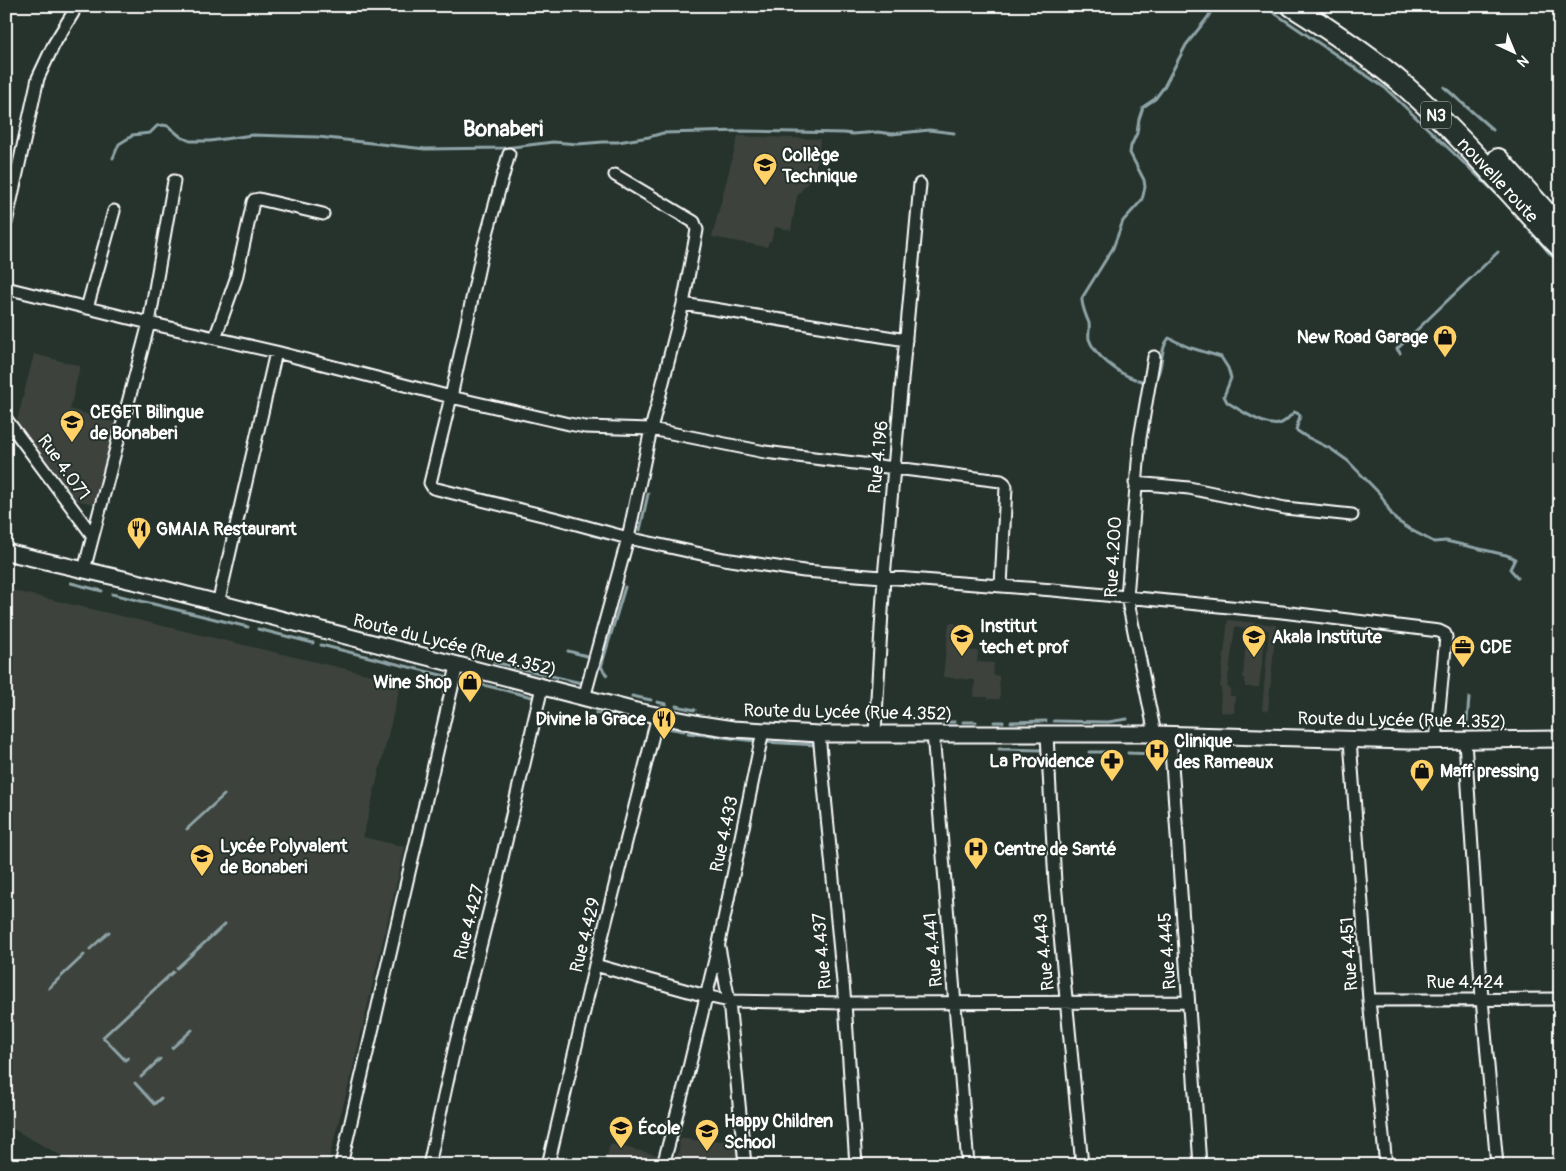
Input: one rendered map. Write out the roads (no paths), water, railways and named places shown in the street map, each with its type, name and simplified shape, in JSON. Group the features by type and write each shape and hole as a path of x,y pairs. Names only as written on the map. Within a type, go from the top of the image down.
{"highway":[{"name":"nouvelle route","path":"1292,6 1371,59 1407,88 1480,159 1560,247"},
{"name":"nouvelle route","path":"1317,6 1374,47 1434,98 1499,160 1560,228"}],"main road":[{"name":"Route du Lycée (Rue 4.352)","path":"6,552 141,583 632,710 700,724 763,731 819,734 1162,735 1436,741 1560,739"}],"street":[{"path":"6,223 10,193 38,78 54,44 73,13 74,6"},
{"path":"509,154 482,252 451,397 430,483 433,488 628,538 724,559 804,571 1126,597 1282,612 1442,632 1446,637 1436,741"},
{"path":"584,698 628,538 651,429 683,304 697,230 694,222 615,175"},
{"path":"84,570 148,323 174,181"},
{"name":"Rue 4.196","path":"875,733 884,577 920,184"},
{"path":"215,338 234,284 254,200 259,199 323,214"},
{"path":"87,308 114,211"},
{"path":"6,288 276,352 451,397 585,427 651,429 774,454 1001,481 1006,486 1001,586"},
{"path":"683,304 906,340"},
{"path":"218,604 276,352"},
{"name":"Rue 4.200","path":"1154,356 1140,438 1126,597 1162,735"},
{"name":"Rue 4.071","path":"6,419 93,536"},
{"path":"1135,483 1206,491 1285,508 1352,515"},
{"path":"340,1165 457,666"},
{"name":"Rue 4.427","path":"429,1165 455,1046 496,884 542,687"},
{"name":"Rue 4.429","path":"548,1165 595,966 658,715"},
{"name":"Rue 4.433","path":"663,1165 719,943 763,731"},
{"name":"Rue 4.441","path":"933,733 968,1165"},
{"name":"Rue 4.437","path":"819,734 845,1003 856,1165"},
{"name":"Rue 4.443","path":"1047,735 1055,883 1082,1165"},
{"name":"Rue 4.445","path":"1162,735 1188,1002 1200,1165"},
{"name":"Rue 4.451","path":"1350,740 1370,1000 1386,1165"},
{"path":"1465,741 1482,999 1497,1165"},
{"path":"719,943 729,1001 745,1165"},
{"path":"595,966 729,1001 845,1003 1188,1002"},
{"name":"Rue 4.424","path":"1370,1000 1560,999"}],"waterway":[{"path":"1130,153 1143,107 1155,99 1164,87 1186,45 1208,17 1214,6"},
{"path":"1264,6 1385,88 1504,201 1552,256 1559,256"},
{"path":"1444,87 1493,130"},
{"path":"132,135 150,133 157,126 163,125 168,126 181,137 190,141 210,141 252,135 318,137 425,149 505,148 553,142 578,144 618,142 663,133 742,131 853,134 878,132 892,134 929,130 954,133"},
{"path":"113,158 119,144 132,136"},
{"path":"1130,153 1144,180 1143,196 1141,201 1123,221 1113,248 1082,298 1082,301 1089,323 1089,339 1096,351 1108,363 1135,379"},
{"path":"1400,353 1397,349 1498,252"},
{"path":"1152,382 1159,373 1164,349 1169,338 1188,347 1221,357 1228,368 1231,378 1224,396 1227,402 1252,417 1267,423 1279,424 1294,412 1299,414 1296,430 1331,449 1348,461 1381,495 1396,520 1434,542 1446,541 1514,558 1510,569 1518,578"},
{"path":"1138,380 1146,382"},
{"path":"640,530 648,494"},
{"path":"591,535 619,541"},
{"path":"71,583 102,591"},
{"path":"607,675 601,667 625,587"},
{"path":"112,594 248,627"},
{"path":"258,629 313,643"},
{"path":"321,645 421,670"},
{"path":"568,651 587,656"},
{"path":"494,662 581,683"},
{"path":"421,670 449,677"},
{"path":"459,679 536,698"},
{"path":"632,696 651,700"},
{"path":"1467,721 1469,698"},
{"path":"657,702 666,704"},
{"path":"676,706 695,710"},
{"path":"596,713 619,718"},
{"path":"1054,721 1108,722 1127,719"},
{"path":"1011,722 1046,721"},
{"path":"944,722 955,722"},
{"path":"963,722 976,722"},
{"path":"994,722 1003,722"},
{"path":"662,727 684,731"},
{"path":"688,733 755,741"},
{"path":"765,742 816,745"},
{"path":"999,749 1041,750"},
{"path":"1089,752 1108,752"},
{"path":"1128,753 1156,754"},
{"path":"504,821 515,780"},
{"path":"187,829 224,795"},
{"path":"177,968 225,924"},
{"path":"90,949 109,932"},
{"path":"49,988 84,955"},
{"path":"128,1058 125,1060 103,1037 173,972"},
{"path":"172,1048 192,1030"},
{"path":"141,1077 160,1059"},
{"path":"135,1083 154,1104 161,1098"},
{"path":"1377,1133 1380,1165"}],"place":[{"name":"Collège Technique","path":"765,186"},
{"name":"New Road Garage","path":"1445,358"},
{"name":"CEGET Bilingue de Bonaberi","path":"72,443"},
{"name":"GMAIA Restaurant","path":"139,550"},
{"name":"Institut tech et prof","path":"962,657"},
{"name":"Akala Institute","path":"1254,658"},
{"name":"CDE","path":"1463,668"},
{"name":"Wine Shop","path":"470,703"},
{"name":"Divine la Grace","path":"664,740"},
{"name":"Clinique des Rameaux","path":"1157,772"},
{"name":"La Providence","path":"1112,782"},
{"name":"Maff pressing","path":"1422,792"},
{"name":"Centre de Santé","path":"976,870"},
{"name":"Lycée Polyvalent de Bonaberi","path":"202,877"},
{"name":"École","path":"621,1149"},
{"name":"Happy Children School","path":"707,1152"}],"district":[{"name":"Bonaberi","path":"503,128"}]}
